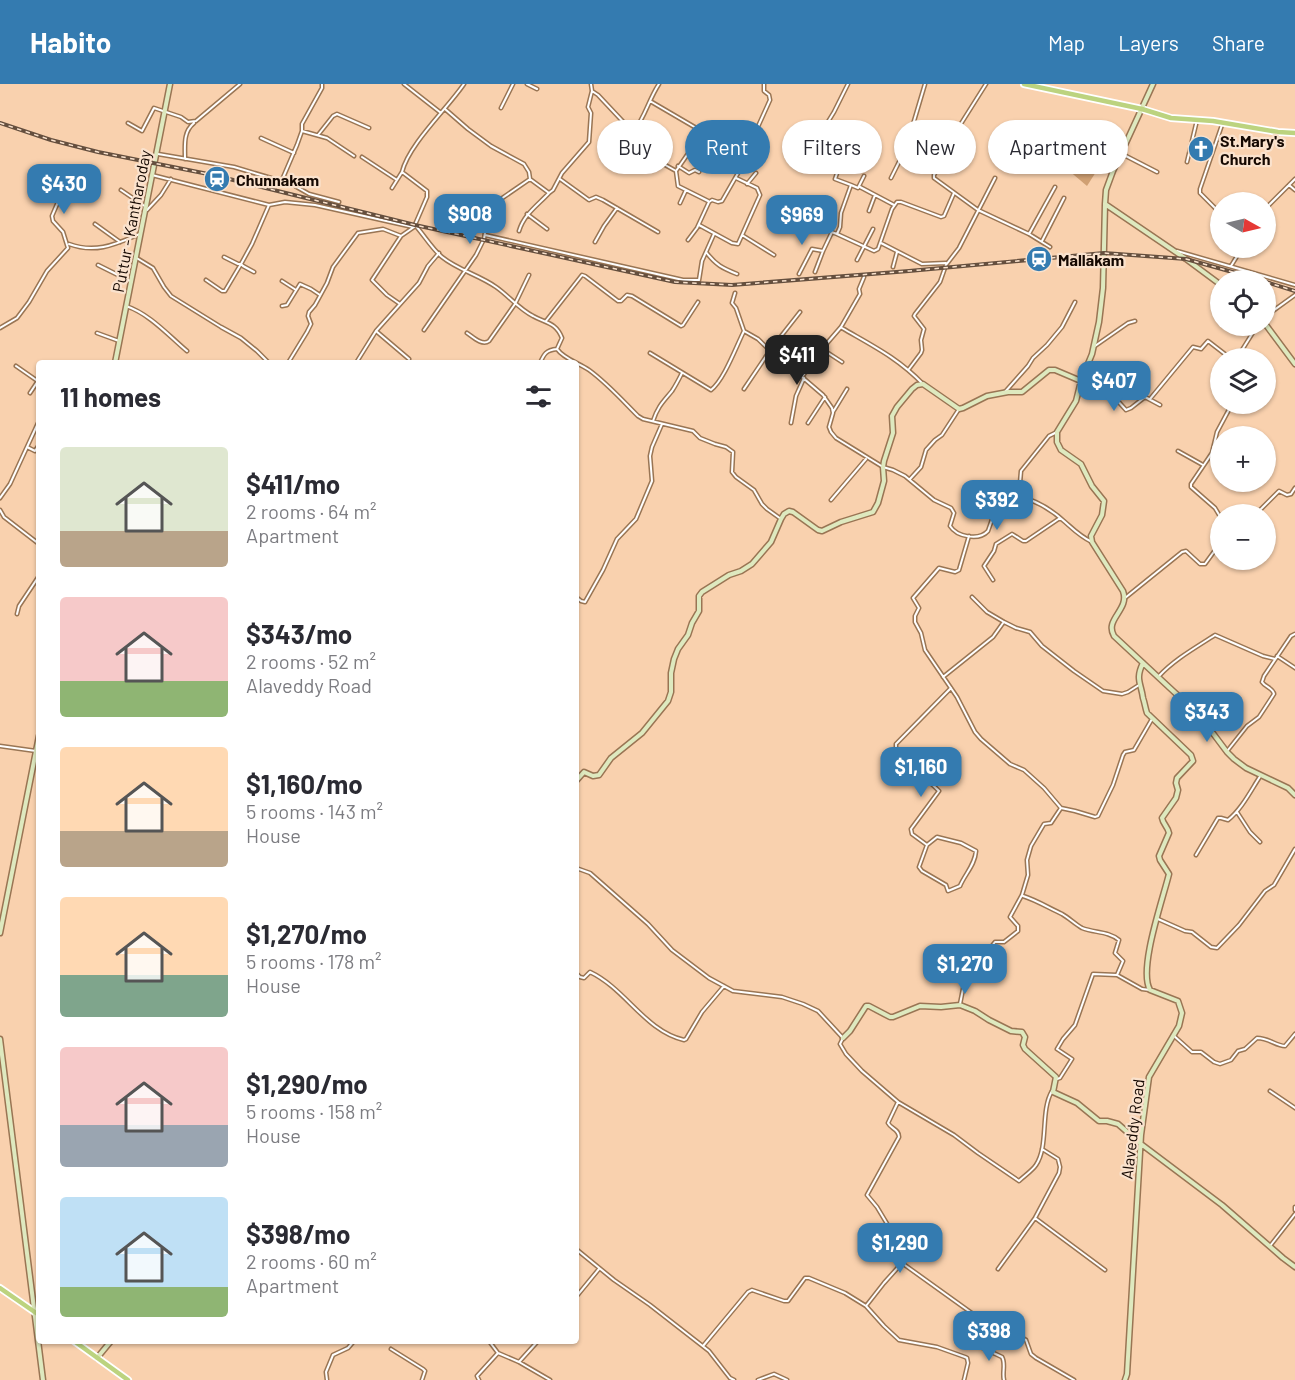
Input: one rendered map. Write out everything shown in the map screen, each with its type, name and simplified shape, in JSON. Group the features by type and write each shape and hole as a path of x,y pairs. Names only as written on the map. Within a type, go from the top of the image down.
{"main road":[{"path":"1024,84 1054,87 1171,118 1223,122 1295,133"},
{"path":"0,1288 36,1313"},
{"path":"78,1344 129,1380"}],"street":[{"name":"Puttur - Kantharoday","path":"116,360 170,84"},
{"path":"185,159 185,133 190,126 240,84"},
{"path":"282,181 302,131 302,124 322,84"},
{"path":"404,84 441,113"},
{"path":"392,188 415,145 464,84"},
{"path":"501,108 513,84"},
{"path":"527,84 537,89"},
{"path":"519,231 527,214 554,190 562,172 589,142 591,113 588,107 592,91 591,84"},
{"path":"640,120 659,84"},
{"path":"761,120 770,100 769,95 764,92 764,84"},
{"path":"848,84 815,143 816,147 834,154 841,162 835,179 860,187 894,204 901,202 940,216 944,216 954,193"},
{"path":"891,178 906,148 925,84"},
{"path":"986,84 957,130 934,175 936,181 978,210 1029,234 1050,247"},
{"path":"1128,140 1153,84"},
{"path":"592,91 621,120"},
{"path":"650,101 685,121"},
{"path":"128,123 142,131 154,108 189,122 196,121"},
{"path":"445,109 491,146 524,164 530,179 549,193"},
{"path":"318,135 337,114 369,128"},
{"path":"1187,162 1197,120"},
{"path":"1210,204 1200,193 1200,189 1223,122"},
{"path":"302,131 327,138 354,156"},
{"path":"261,138 294,153"},
{"path":"156,154 234,167 282,181 309,194 339,202"},
{"path":"685,156 676,171 678,186 709,202 722,201 738,174"},
{"path":"362,157 397,180"},
{"path":"1128,157 1157,171"},
{"path":"678,166 685,170"},
{"path":"399,304 372,280 401,236 414,226 428,194 402,172"},
{"path":"747,184 755,174"},
{"path":"1112,174 1106,190 1103,288 1099,322 1076,400 1057,432 1057,442 1061,450 1081,464 1092,486 1104,501 1102,515 1091,537 1125,598 1111,627 1112,632 1200,716 1227,752 1246,768 1288,788 1295,795"},
{"path":"152,175 269,205 285,202 315,205 414,226 441,256 466,272 495,286 533,317 546,321 556,329 562,338 557,350"},
{"path":"860,187 864,176"},
{"path":"698,225 738,244 760,195 757,188 736,178"},
{"path":"909,369 921,353 921,340 924,332 914,316 940,282 946,263 959,248 995,178"},
{"path":"120,190 145,209 161,195 171,179"},
{"path":"424,330 476,255 485,235 485,225 491,207 530,179"},
{"path":"560,179 589,200 596,197 658,232"},
{"path":"1276,198 1295,179"},
{"path":"0,328 17,318 47,271 68,248 63,232 53,221 52,216 70,183"},
{"path":"837,234 850,185"},
{"path":"1289,185 1295,190"},
{"path":"1029,234 1056,187"},
{"path":"680,203 686,190"},
{"path":"869,211 875,195"},
{"path":"1041,242 1064,198"},
{"path":"688,240 709,202"},
{"path":"807,223 874,251 881,243 894,204"},
{"path":"1105,204 1210,277"},
{"path":"206,280 225,291 252,244 269,205"},
{"path":"595,242 617,208"},
{"path":"527,214 547,229"},
{"path":"95,224 120,242"},
{"path":"290,360 308,332 311,324 309,312 327,283 333,267 358,233 382,229 401,236"},
{"path":"857,260 873,229"},
{"path":"815,272 832,232"},
{"path":"67,244 91,249 109,247 140,234"},
{"path":"485,235 683,280 699,279 702,261 714,234"},
{"path":"742,235 774,255"},
{"path":"881,243 922,264 946,263"},
{"path":"799,274 812,249 823,250"},
{"path":"1172,250 1295,285"},
{"path":"706,252 721,268 737,274"},
{"path":"893,267 897,252"},
{"path":"358,360 382,323 391,316 419,283 428,266 439,253"},
{"path":"135,257 153,268 171,296 241,338 266,360"},
{"path":"224,257 254,272"},
{"path":"1230,267 1236,258"},
{"path":"98,264 131,282"},
{"path":"466,333 486,344 515,304 529,275"},
{"path":"546,321 582,275 618,301 628,295 681,326 698,302"},
{"path":"791,423 796,396 803,377 822,349 841,327 860,294 864,277"},
{"path":"282,281 296,290"},
{"path":"282,306 288,305 300,284 320,295"},
{"path":"735,293 732,303 744,331 758,339 792,372 803,377 825,397 833,413"},
{"path":"1276,309 1295,295"},
{"path":"1005,392 1062,327 1075,303"},
{"path":"126,306 149,318 187,351"},
{"path":"744,388 800,312"},
{"path":"1093,348 1128,322 1135,321"},
{"path":"841,327 876,346 909,369 923,384 959,409"},
{"path":"376,331 409,359"},
{"path":"650,353 705,388 713,390 744,331"},
{"path":"97,333 119,341"},
{"path":"1274,336 1295,364"},
{"path":"1150,399 1193,347 1200,350 1208,341 1217,348"},
{"path":"822,349 842,362"},
{"path":"542,360 549,350 557,350 572,360"},
{"path":"579,363 592,372 643,419 693,431 700,438 726,447 733,452 732,472 754,490 762,504 780,519"},
{"path":"16,366 36,381"},
{"path":"909,479 921,467 926,450 942,435 959,409 987,396 1005,392 1022,392 1049,370 1081,381"},
{"path":"1085,370 1126,410 1145,397 1160,405"},
{"path":"653,422 656,412 682,373"},
{"path":"579,778 584,772 593,776 599,775 611,758 642,733 655,718 671,693 674,659 699,611 699,596 729,574 752,564 771,542 784,514 793,513 822,531 841,522 873,512 884,481 883,467 893,433 892,416 912,389 923,384"},
{"path":"30,393 36,385"},
{"path":"847,389 833,413 829,427 831,432 836,438 867,458 900,473 934,500 953,510 950,526 961,535 984,536 988,531 1001,494 1007,492 1040,503 1081,537 1092,542"},
{"path":"808,423 825,397"},
{"path":"1210,504 1191,487 1191,484 1212,453 1217,432 1227,414"},
{"path":"579,599 585,602 617,539 636,519 652,481 650,456 662,424"},
{"path":"0,498 36,428"},
{"path":"1019,496 1021,471 1049,436 1057,432"},
{"path":"27,447 36,450"},
{"path":"1178,451 1203,465"},
{"path":"831,500 867,458"},
{"path":"1266,504 1279,491 1287,495 1291,494 1295,488"},
{"path":"0,510 4,517 36,542"},
{"path":"993,580 984,564 994,551 996,544 1012,534 1026,541 1060,518"},
{"path":"969,536 959,570 955,572 939,568 914,597 919,608 915,622 921,633 925,650 957,697 981,739 1010,764 1024,770 1061,808 1095,817 1098,816 1113,785 1123,755 1125,752 1134,750 1152,718"},
{"path":"1125,598 1182,552 1186,551 1200,564 1204,564 1210,556"},
{"path":"17,614 19,606 36,580"},
{"path":"972,597 987,612 1016,628 1030,632 1042,646 1103,691 1122,694 1139,685"},
{"path":"943,677 993,637 1004,622"},
{"path":"1227,752 1242,732 1259,717 1274,694 1262,682 1264,676 1291,636 1295,634"},
{"path":"1158,677 1180,656 1215,635 1263,656 1276,658 1295,668"},
{"path":"1143,663 1138,678 1147,713 1191,755 1193,761 1177,778 1176,798 1162,818 1169,833 1159,856 1169,874 1149,953 1146,975 1150,990"},
{"path":"927,845 912,834 911,829 939,791 896,750 896,744 951,688"},
{"path":"0,746 36,751 0,933"},
{"path":"1196,855 1218,818 1228,820 1237,812 1261,775"},
{"path":"960,1005 964,984 995,942 1004,942 1018,931 1018,926 1010,917 1022,895 1028,875 1031,846 1044,824 1051,823 1061,808"},
{"path":"1237,812 1250,832 1260,842"},
{"path":"937,837 961,843 976,851 970,872 960,886 948,891 946,885 922,871 920,867 927,845 937,837"},
{"path":"1158,919 1192,932 1211,947 1216,948 1239,925 1267,889 1274,885 1295,849"},
{"path":"579,869 591,873 648,924 672,950 709,978 733,991 782,997 803,1004 818,1011 843,1038"},
{"path":"1022,895 1062,914 1082,928 1102,932 1119,940 1115,953 1123,961 1117,975"},
{"path":"579,976 584,978 590,972 597,975 653,1026 681,1040 686,1039 702,1012 724,986"},
{"path":"1056,1079 1025,1049 1023,1045 1025,1037 1022,1032 1011,1031 960,1005 920,1006 894,1017 866,1006 840,1044 862,1071 898,1102 954,1135 1019,1181 1036,1165 1042,1149 1047,1099 1056,1079 1060,1078 1072,1059 1058,1049 1075,1025 1093,974 1117,975 1142,989 1150,990"},
{"name":"Alaveddy Road","path":"1125,1380 1141,1135 1149,1077 1179,1026 1182,1013 1178,1001 1150,990"},
{"path":"1173,1035 1192,1052 1201,1052 1220,1064 1231,1060 1238,1051 1245,1049 1257,1038 1264,1038 1285,1046 1295,1034"},
{"path":"0,1039 36,1307"},
{"path":"1052,1091 1077,1103 1099,1121 1118,1124 1141,1144 1222,1204 1295,1267"},
{"path":"1270,1091 1295,1108"},
{"path":"867,1306 902,1263 908,1246 889,1227 867,1195 899,1137 898,1131 888,1123 898,1102"},
{"path":"998,1269 1035,1218 1059,1173 1058,1159 1042,1149"},
{"path":"1270,1246 1295,1210"},
{"path":"1035,1218 1105,1270"},
{"path":"579,1252 710,1351 730,1378 734,1380"},
{"path":"902,1263 987,1324 992,1326 999,1324 1026,1340 1031,1354 1074,1380"},
{"path":"579,1294 600,1269"},
{"path":"703,1346 748,1292 752,1290 788,1301 806,1278 809,1278 845,1293 867,1306 899,1340 937,1347 967,1358 964,1380"},
{"path":"972,1343 1002,1358 1004,1380"},
{"path":"40,1344 43,1380"},
{"path":"97,1358 109,1344"},
{"path":"327,1380 326,1372 333,1355 351,1344"},
{"path":"491,1344 498,1353 550,1380"},
{"path":"519,1362 535,1344"},
{"path":"391,1349 423,1369 425,1371 422,1380"},
{"path":"478,1380 477,1376 498,1353"},
{"path":"758,1380 774,1374 787,1380"}],"shaded area":[{"path":"1073,174 1095,174 1087,186"}],"railway":[{"path":"0,123 51,140 98,152 213,175 415,225 675,282 732,285 1104,253 1186,259 1225,270"},
{"path":"1276,285 1295,291"}],"place":[{"name":"St.Mary's Church","path":"1201,149"},
{"name":"Chunnakam","path":"217,179"},
{"name":"Mallakam","path":"1039,259"}]}
